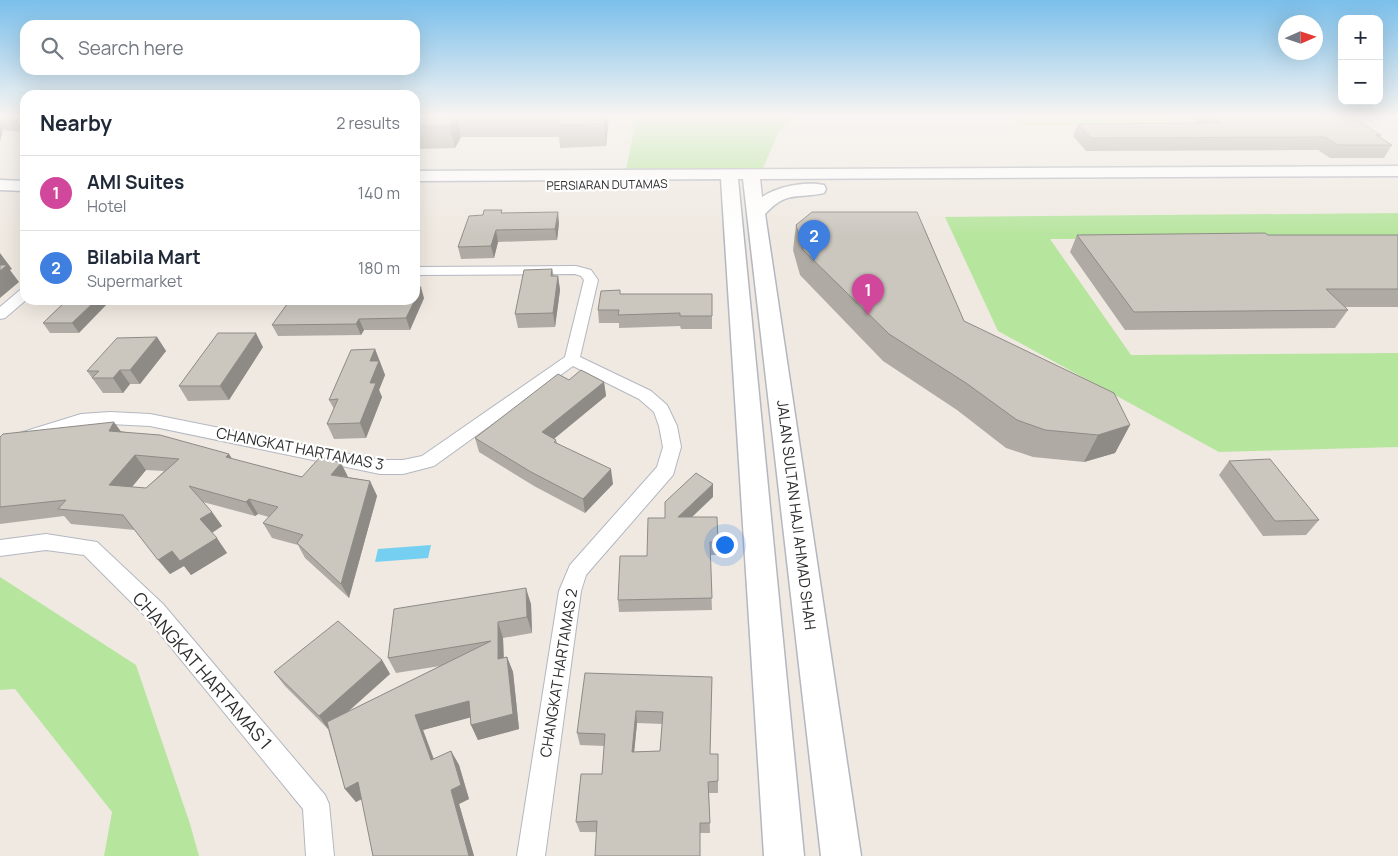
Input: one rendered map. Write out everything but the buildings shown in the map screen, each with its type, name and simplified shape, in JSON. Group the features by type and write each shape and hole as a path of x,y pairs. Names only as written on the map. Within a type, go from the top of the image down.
{"street":[{"name":"PERSIARAN DUTAMAS","path":"420,176 752,179 1398,171"},
{"path":"0,176 16,183 20,192 18,203"},
{"name":"PERSIARAN DUTAMAS","path":"420,185 688,184 730,179"},
{"name":"JALAN SULTAN HAJI AHMAD SHAH","path":"730,179 744,212 841,856"},
{"name":"PERSIARAN DUTAMAS","path":"752,179 925,183 1398,181"},
{"name":"JALAN SULTAN HAJI AHMAD SHAH","path":"752,179 744,212 784,856"},
{"path":"688,184 708,189 744,212 778,193 814,189 872,188 925,183"},
{"path":"420,271 576,270 586,274 591,280 572,359"},
{"path":"0,315 20,298"},
{"name":"CHANGKAT HARTAMAS 3","path":"0,445 81,420 110,418 150,420 380,467 403,466 428,461 572,359"},
{"name":"CHANGKAT HARTAMAS 2","path":"531,856 570,591 577,571 666,470 672,447 668,426 661,409 645,395 572,359"},
{"name":"CHANGKAT HARTAMAS 1","path":"0,548 46,542 90,548 155,611 316,804 320,856"}],"green space":[{"path":"629,156 768,156 763,168 626,169"},
{"path":"1398,213 1398,237 1050,239 1131,355 1398,353 1398,447 1219,452 998,331 945,217"},
{"path":"0,577 136,665 199,856 104,856 112,812 15,689 0,690"}],"water":[{"path":"431,545 428,558 375,562 378,549"}],"place":[{"name":"Bilabila Mart","path":"814,261"},
{"name":"AMI Suites","path":"868,315"}]}
